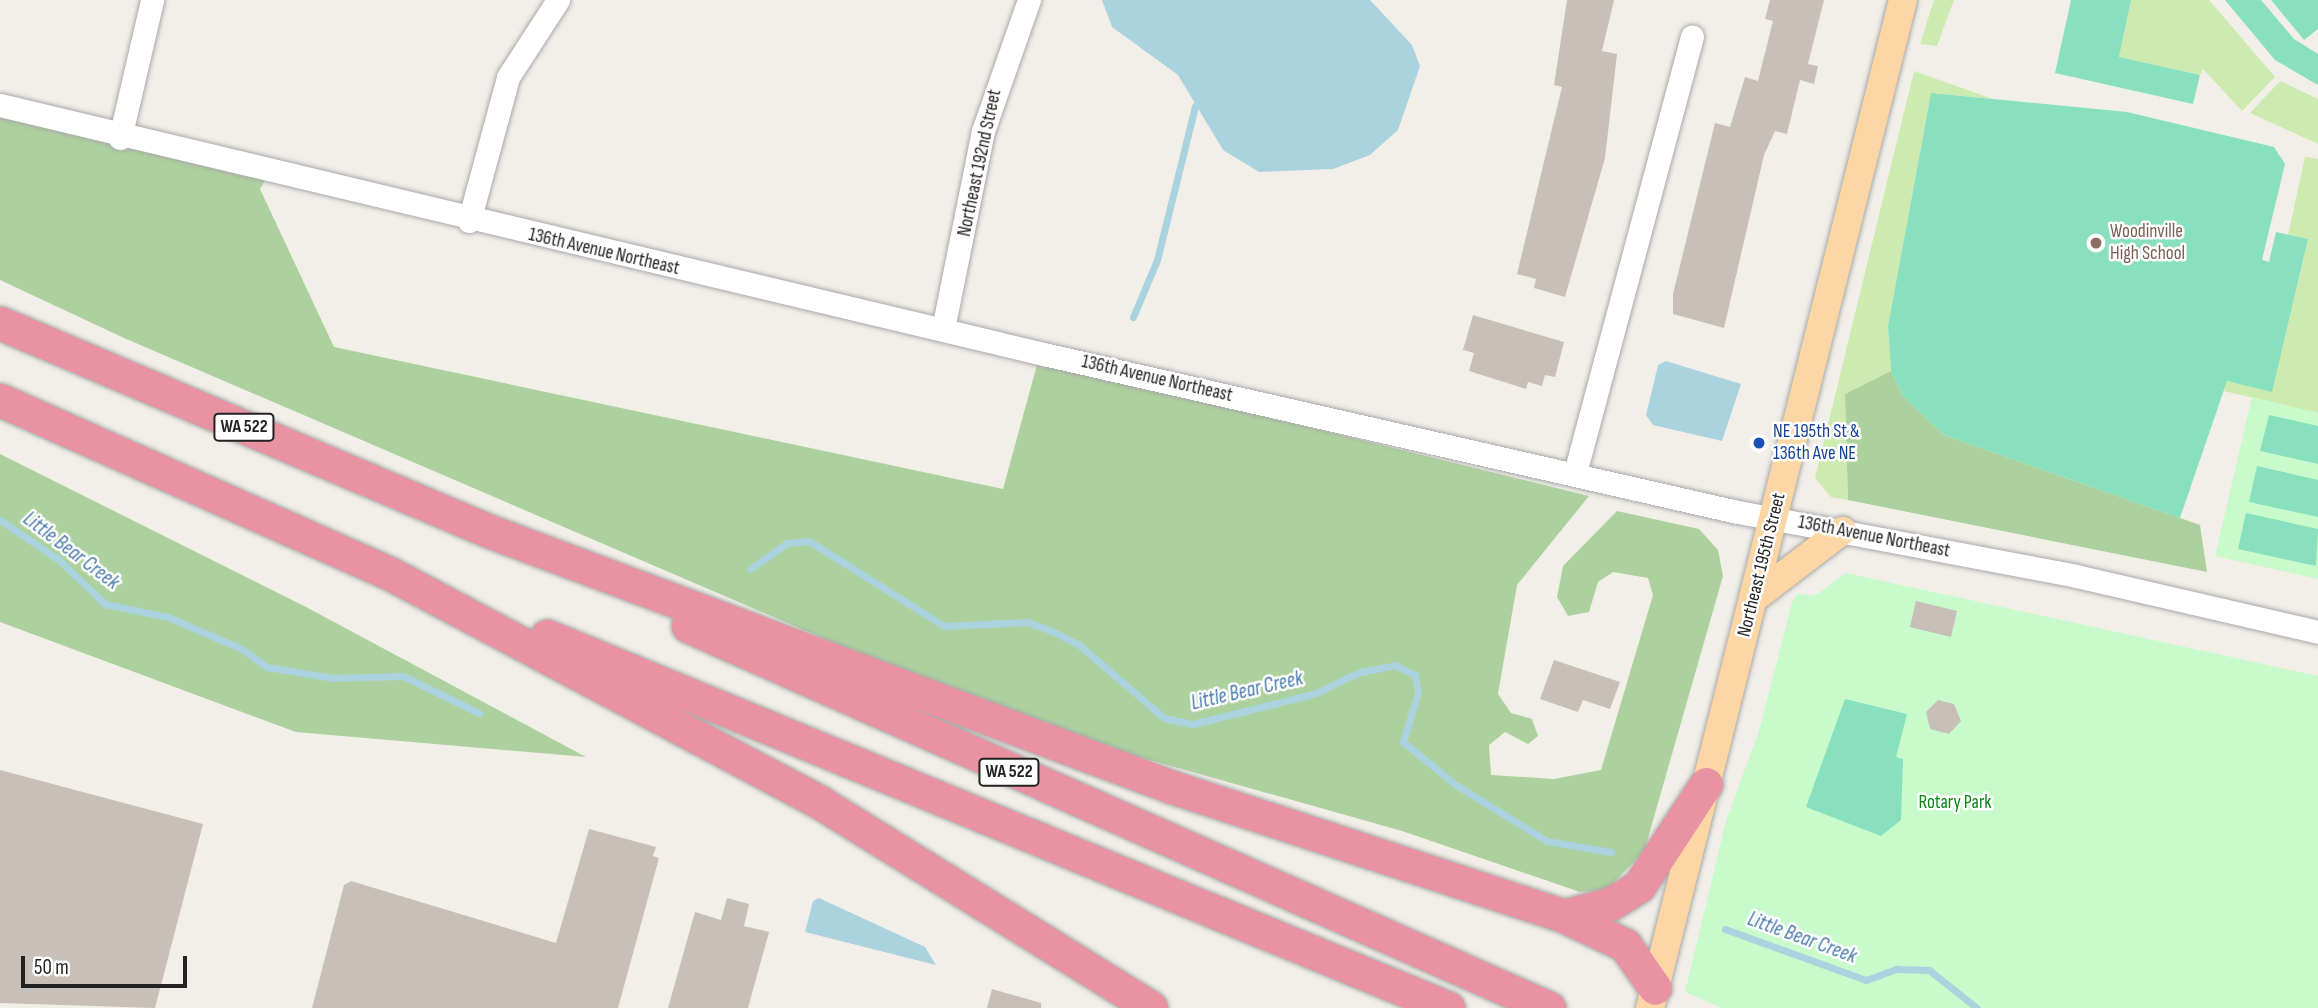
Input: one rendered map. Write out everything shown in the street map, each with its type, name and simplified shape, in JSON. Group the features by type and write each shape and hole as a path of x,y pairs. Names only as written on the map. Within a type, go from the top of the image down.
{"highway":[{"name":"WA 522","path":"0,323 489,531 798,680 1542,1005"},
{"name":"WA 522","path":"0,400 389,573 1448,1008"},
{"path":"489,531 1172,787 1564,916 1625,946 1652,998"},
{"path":"389,573 821,803 1151,1008"},
{"path":"1564,916 1612,903 1639,886 1706,784"}],"main road":[{"name":"Northeast 195th Street","path":"1652,998 1903,0"},
{"path":"1754,598 1842,531"}],"street":[{"path":"120,138 152,0"},
{"path":"468,220 508,77 558,0"},
{"name":"Northeast 192nd Street","path":"943,329 983,131 1028,0"},
{"path":"1574,473 1692,36"},
{"name":"136th Avenue Northeast","path":"0,105 120,138 468,220 1574,473 2318,632"}],"green space":[{"path":"1934,0 1954,0 1937,46 1920,44"},
{"path":"2071,0 2131,0 2119,57 2200,75 2193,104 2055,73"},
{"path":"2131,0 2209,0 2275,77 2242,111 2203,69 2200,75 2119,57"},
{"path":"2225,0 2261,0 2294,39 2318,54 2318,85 2275,60"},
{"path":"2271,0 2318,0 2318,29 2304,40"},
{"path":"1914,71 1993,99 1931,93 1888,326 1891,371 1845,394 1848,500 1831,497 1815,478"},
{"path":"2280,81 2318,99 2318,144 2250,113"},
{"path":"1931,93 2127,112 2274,147 2285,164 2262,260 2269,262 2276,232 2308,239 2272,392 2227,381 2180,518 1944,435 1903,396 1891,371 1888,326"},
{"path":"0,104 269,174 260,189 334,347 1003,489 1038,361 1589,496 1517,585 1498,694 1511,713 1532,719 1538,736 1528,744 1505,732 1489,745 1491,775 1554,779 1601,770 1653,595 1648,578 1613,572 1598,582 1589,612 1568,616 1557,597 1563,566 1617,511 1699,529 1718,550 1723,576 1644,852 1606,890 1580,892 1402,831 1100,746 941,689 124,338 0,280"},
{"path":"2305,157 2318,159 2318,413 2224,391 2227,381 2272,391 2308,239 2288,235"},
{"path":"1891,371 1903,396 1944,435 2200,525 2207,572 1848,500 1845,394"},
{"path":"2252,397 2318,413 2318,579 2215,556"},
{"path":"2269,415 2318,426 2318,464 2260,451"},
{"path":"0,454 306,607 586,757 296,732 0,622"},
{"path":"2257,466 2318,480 2318,517 2249,502"},
{"path":"2246,513 2318,529 2316,566 2238,549"},
{"name":"Rotary Park","path":"1846,573 2318,676 2318,1008 1722,1008 1685,992 1726,821 1759,731 1792,603 1797,594 1816,595"},
{"path":"1845,699 1907,714 1896,757 1903,759 1901,820 1881,836 1806,807"}],"water":[{"path":"1102,0 1370,0 1412,45 1420,66 1398,130 1370,155 1333,169 1259,172 1223,150 1178,75 1112,27"},
{"path":"1666,361 1741,384 1722,441 1653,425 1646,415 1658,365"},
{"path":"819,898 925,947 936,965 805,932 813,901"}],"building":[{"path":"1567,0 1614,0 1602,51 1617,54 1605,158 1565,297 1534,288 1536,279 1517,274 1562,87 1554,85"},
{"path":"1770,0 1824,0 1808,64 1818,66 1814,84 1800,80 1787,134 1775,131 1764,155 1724,328 1673,314 1673,294 1715,123 1730,127 1745,77 1758,81 1773,21 1765,19"},
{"path":"1473,315 1564,342 1555,377 1545,375 1542,386 1528,382 1526,389 1469,371 1474,353 1463,350"},
{"path":"1916,601 1957,611 1951,637 1910,627"},
{"path":"1554,660 1620,682 1610,709 1583,700 1578,712 1540,699"},
{"path":"1938,700 1954,704 1961,721 1949,734 1930,729 1926,712"},
{"path":"0,770 203,824 155,1008 0,1003"},
{"path":"589,829 656,847 653,856 659,858 618,1008 312,1008 344,885 351,881 556,943"},
{"path":"727,898 749,904 744,926 769,932 748,1008 668,1008 695,912 721,920"},
{"path":"992,989 1041,1003 1041,1008 987,1008"}],"waterway":[{"path":"1133,317 1157,260 1195,106"},
{"name":"Little Bear Creek","path":"0,520 59,560 105,604 168,617 242,649 267,667 333,678 403,676 479,713"},
{"name":"Little Bear Creek","path":"750,569 787,543 809,541 944,626 1028,622 1054,632 1078,644 1164,718 1193,724 1316,693 1360,672 1395,665 1415,675 1418,692 1403,742 1456,785 1547,841 1611,852"},
{"name":"Little Bear Creek","path":"1725,929 1866,980 1897,969 1929,970 1977,1008"}],"place":[{"name":"Woodinville High School","path":"2096,243"},
{"name":"NE 195th St & 136th Ave NE","path":"1759,443"}]}
